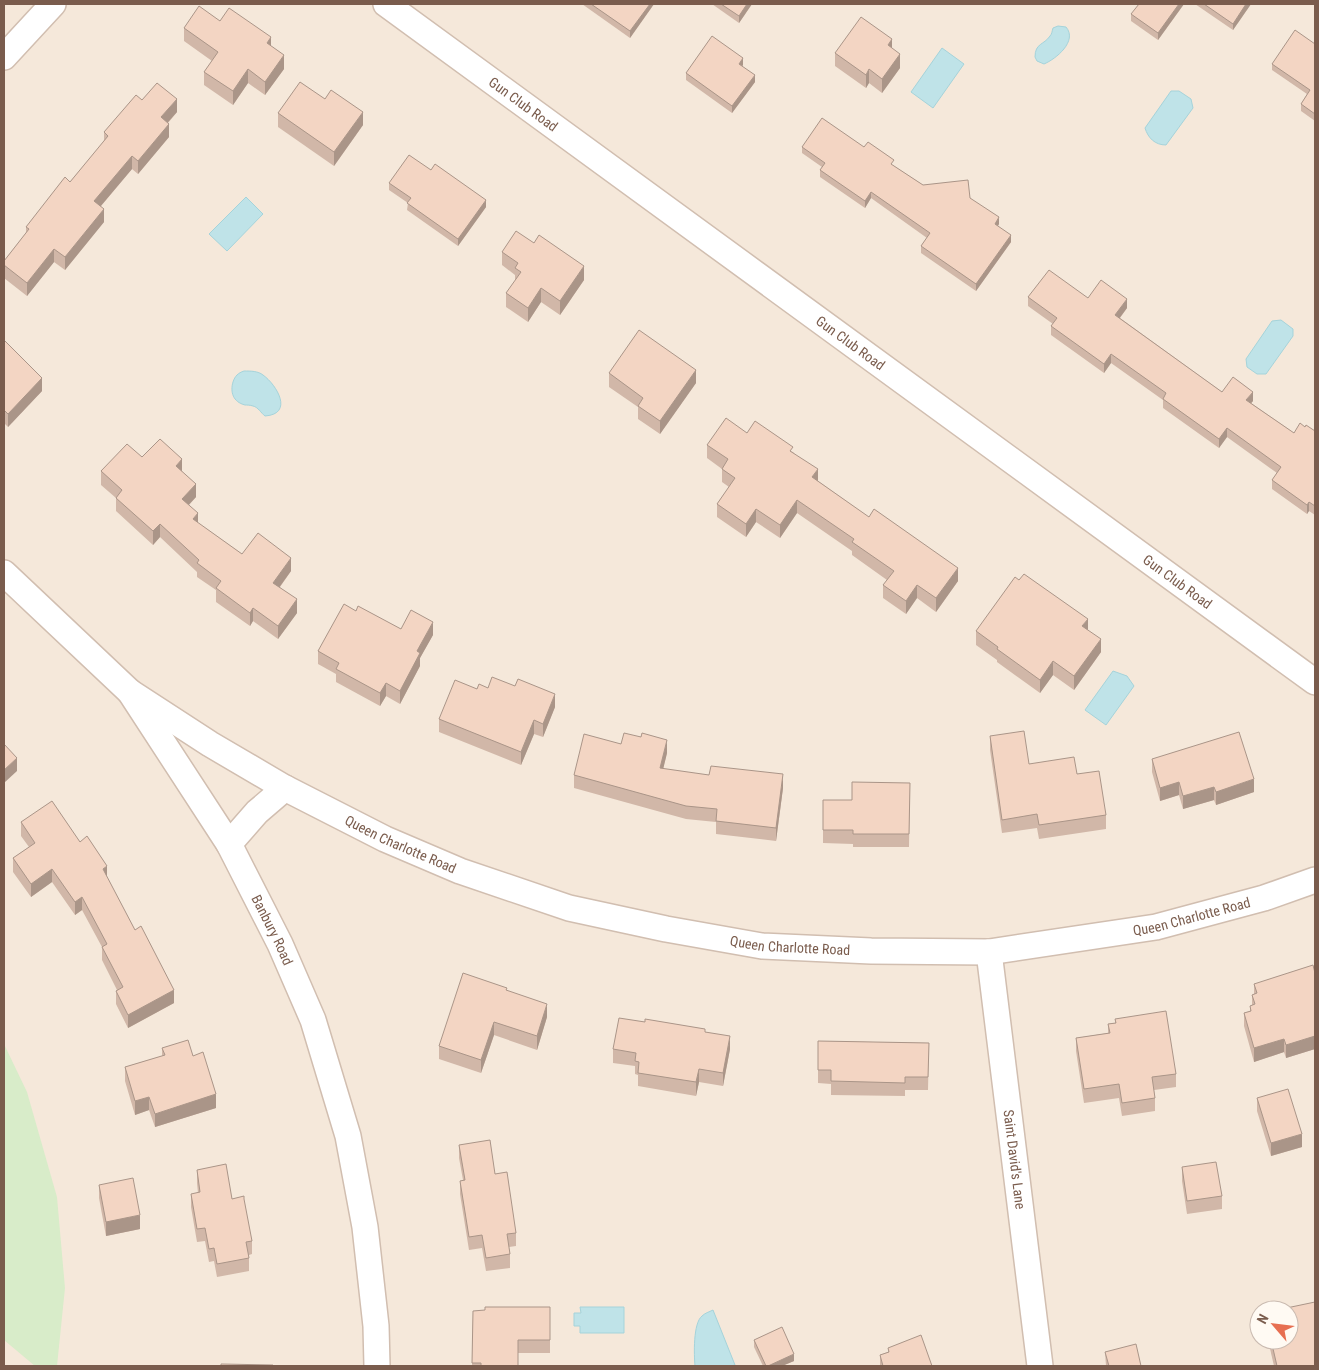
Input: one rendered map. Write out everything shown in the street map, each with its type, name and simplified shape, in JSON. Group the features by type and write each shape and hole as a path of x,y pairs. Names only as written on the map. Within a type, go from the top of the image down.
{"street":[{"path":"4,57 53,4"},
{"name":"Gun Club Road","path":"386,4 1315,682"},
{"name":"Banbury Road","path":"4,573 130,692 229,844 280,944 313,1020 348,1136 366,1227 376,1326 377,1366"},
{"name":"Queen Charlotte Road","path":"130,692 210,744 285,788 385,839 460,871 569,908 666,929 762,946 871,951 989,952 1156,926 1264,898 1315,880"},
{"path":"229,844 257,812 285,788"},
{"name":"Saint David's Lane","path":"989,952 1040,1366"}],"shaded area":[{"path":"4,4 1315,4 1315,1366 4,1366"}],"green space":[{"path":"4,1044 27,1092 57,1197 65,1288 57,1366 35,1366 4,1340"}],"water":[{"path":"1058,26 1066,27 1069,32 1069,38 1064,49 1049,62 1044,64 1037,61 1035,57 1036,49 1048,39 1053,28"},
{"path":"942,48 964,64 933,108 911,92"},
{"path":"1171,91 1179,91 1191,99 1193,108 1166,145 1162,145 1152,140 1145,128"},
{"path":"246,197 263,214 227,251 209,234"},
{"path":"1281,320 1293,329 1293,336 1266,374 1257,374 1247,367 1246,359 1272,321"},
{"path":"244,371 259,373 273,385 280,398 281,405 274,414 265,416 255,407 241,404 235,399 232,393 233,382 237,375"},
{"path":"1113,671 1127,676 1134,686 1106,725 1085,710"},
{"path":"580,1307 624,1307 624,1333 580,1333 580,1326 574,1326 574,1313 581,1313"},
{"path":"713,1310 735,1365 695,1366 694,1355 697,1325 702,1316"}],"building":[{"path":"591,4 650,4 630,31"},
{"path":"721,4 747,4 739,16"},
{"path":"1139,4 1179,4 1158,33 1131,14"},
{"path":"1204,4 1246,4 1233,24"},
{"path":"199,6 220,21 229,8 271,37 267,43 284,55 265,82 248,69 233,91 204,72 218,52 184,28"},
{"path":"861,17 892,39 888,45 900,54 882,79 869,69 866,75 835,53"},
{"path":"1295,30 1315,44 1315,114 1301,104 1310,90 1272,64"},
{"path":"712,36 743,58 739,64 755,75 732,106 686,73"},
{"path":"300,82 325,99 331,90 363,112 334,152 278,113"},
{"path":"157,83 177,99 161,117 169,124 138,161 132,156 94,201 104,209 65,257 54,249 27,283 4,265 4,261 29,229 26,227 65,177 70,182 108,136 104,132 136,95 142,100"},
{"path":"822,118 864,147 868,142 894,160 891,164 923,185 968,180 970,198 999,217 995,224 1011,235 976,284 921,246 930,233 871,192 865,201 820,170 825,163 802,147"},
{"path":"409,155 431,170 435,164 486,200 458,239 407,203 411,198 389,183"},
{"path":"516,231 534,243 539,235 584,266 560,301 541,288 528,308 506,293 521,272 515,268 518,263 502,252"},
{"path":"1049,270 1088,298 1101,280 1127,299 1115,315 1222,392 1233,377 1253,392 1246,400 1294,433 1300,423 1315,431 1315,506 1309,502 1307,505 1272,480 1281,467 1227,428 1219,439 1163,399 1166,393 1111,354 1104,364 1051,326 1057,318 1028,297"},
{"path":"639,330 696,370 660,421 638,406 643,398 609,373"},
{"path":"4,340 42,378 8,414 4,410"},
{"path":"726,418 747,433 755,421 793,447 790,451 818,469 812,477 869,517 874,509 958,568 936,598 917,585 906,601 883,585 894,571 852,542 854,539 797,500 780,525 756,509 746,524 717,504 735,478 722,469 728,459 707,445"},
{"path":"160,439 182,459 176,466 196,484 182,499 198,513 193,519 242,554 258,533 291,558 273,583 297,599 278,626 253,608 250,613 216,588 221,581 197,563 199,560 160,524 153,531 116,498 122,490 101,471 127,444 142,457"},
{"path":"1024,574 1088,619 1082,626 1101,639 1074,676 1053,661 1040,680 997,649 998,647 976,631 1015,577 1019,580"},
{"path":"344,604 356,611 358,606 401,629 411,610 433,622 417,651 420,653 400,691 386,683 380,693 336,669 339,663 318,651"},
{"path":"492,677 515,686 518,679 555,694 543,724 534,720 521,752 439,719 455,680 477,689 479,684 488,688"},
{"path":"1024,731 1029,764 1074,757 1077,774 1099,771 1106,815 1039,825 1037,814 1002,820 990,736"},
{"path":"1239,732 1254,779 1216,792 1214,787 1183,796 1179,782 1160,788 1152,759"},
{"path":"624,733 641,737 642,733 667,740 660,768 709,775 711,766 783,774 776,828 716,821 717,809 686,806 574,775 584,734 621,744"},
{"path":"4,744 17,758 4,770"},
{"path":"852,782 910,783 909,834 853,834 853,830 823,830 823,800 852,800"},
{"path":"52,801 80,842 87,836 107,866 103,869 135,930 141,926 174,990 128,1015 116,991 123,987 102,947 107,944 82,897 75,902 52,869 31,884 13,858 35,843 21,822"},
{"path":"1313,965 1315,973 1315,1036 1286,1045 1284,1039 1254,1048 1244,1013 1251,1011 1250,1006 1255,1004 1252,995 1257,993 1254,984"},
{"path":"463,973 547,1004 537,1036 494,1022 481,1060 439,1046"},
{"path":"1166,1011 1176,1074 1152,1077 1155,1098 1122,1103 1119,1084 1084,1089 1076,1038 1110,1033 1108,1024 1116,1023 1115,1019"},
{"path":"619,1018 645,1022 645,1019 705,1029 705,1032 730,1036 723,1073 699,1069 696,1082 638,1073 639,1062 635,1061 636,1053 613,1049"},
{"path":"188,1040 193,1056 203,1052 216,1094 155,1114 149,1097 135,1101 125,1067 165,1055 162,1048"},
{"path":"818,1041 929,1043 928,1077 905,1077 905,1083 831,1081 831,1070 818,1070"},
{"path":"1288,1089 1302,1134 1271,1143 1257,1098"},
{"path":"490,1140 495,1174 507,1172 516,1233 507,1234 510,1254 486,1258 482,1235 469,1237 460,1181 465,1180 459,1145"},
{"path":"1216,1162 1222,1196 1187,1201 1182,1167"},
{"path":"226,1164 232,1199 244,1196 252,1241 246,1242 249,1258 217,1264 214,1248 209,1249 205,1228 197,1229 191,1194 200,1192 197,1170"},
{"path":"133,1178 140,1215 106,1222 99,1185"},
{"path":"1315,1302 1315,1366 1277,1366 1273,1350 1299,1350 1299,1305"},
{"path":"485,1307 550,1307 550,1340 518,1340 518,1366 481,1366 481,1363 472,1363 473,1311 485,1310"},
{"path":"782,1327 794,1354 766,1366 754,1340"},
{"path":"921,1335 932,1366 883,1366 880,1355 889,1352 888,1348"},
{"path":"1136,1344 1141,1366 1109,1366 1105,1352"},
{"path":"221,1364 273,1365 273,1366 221,1366"}]}
